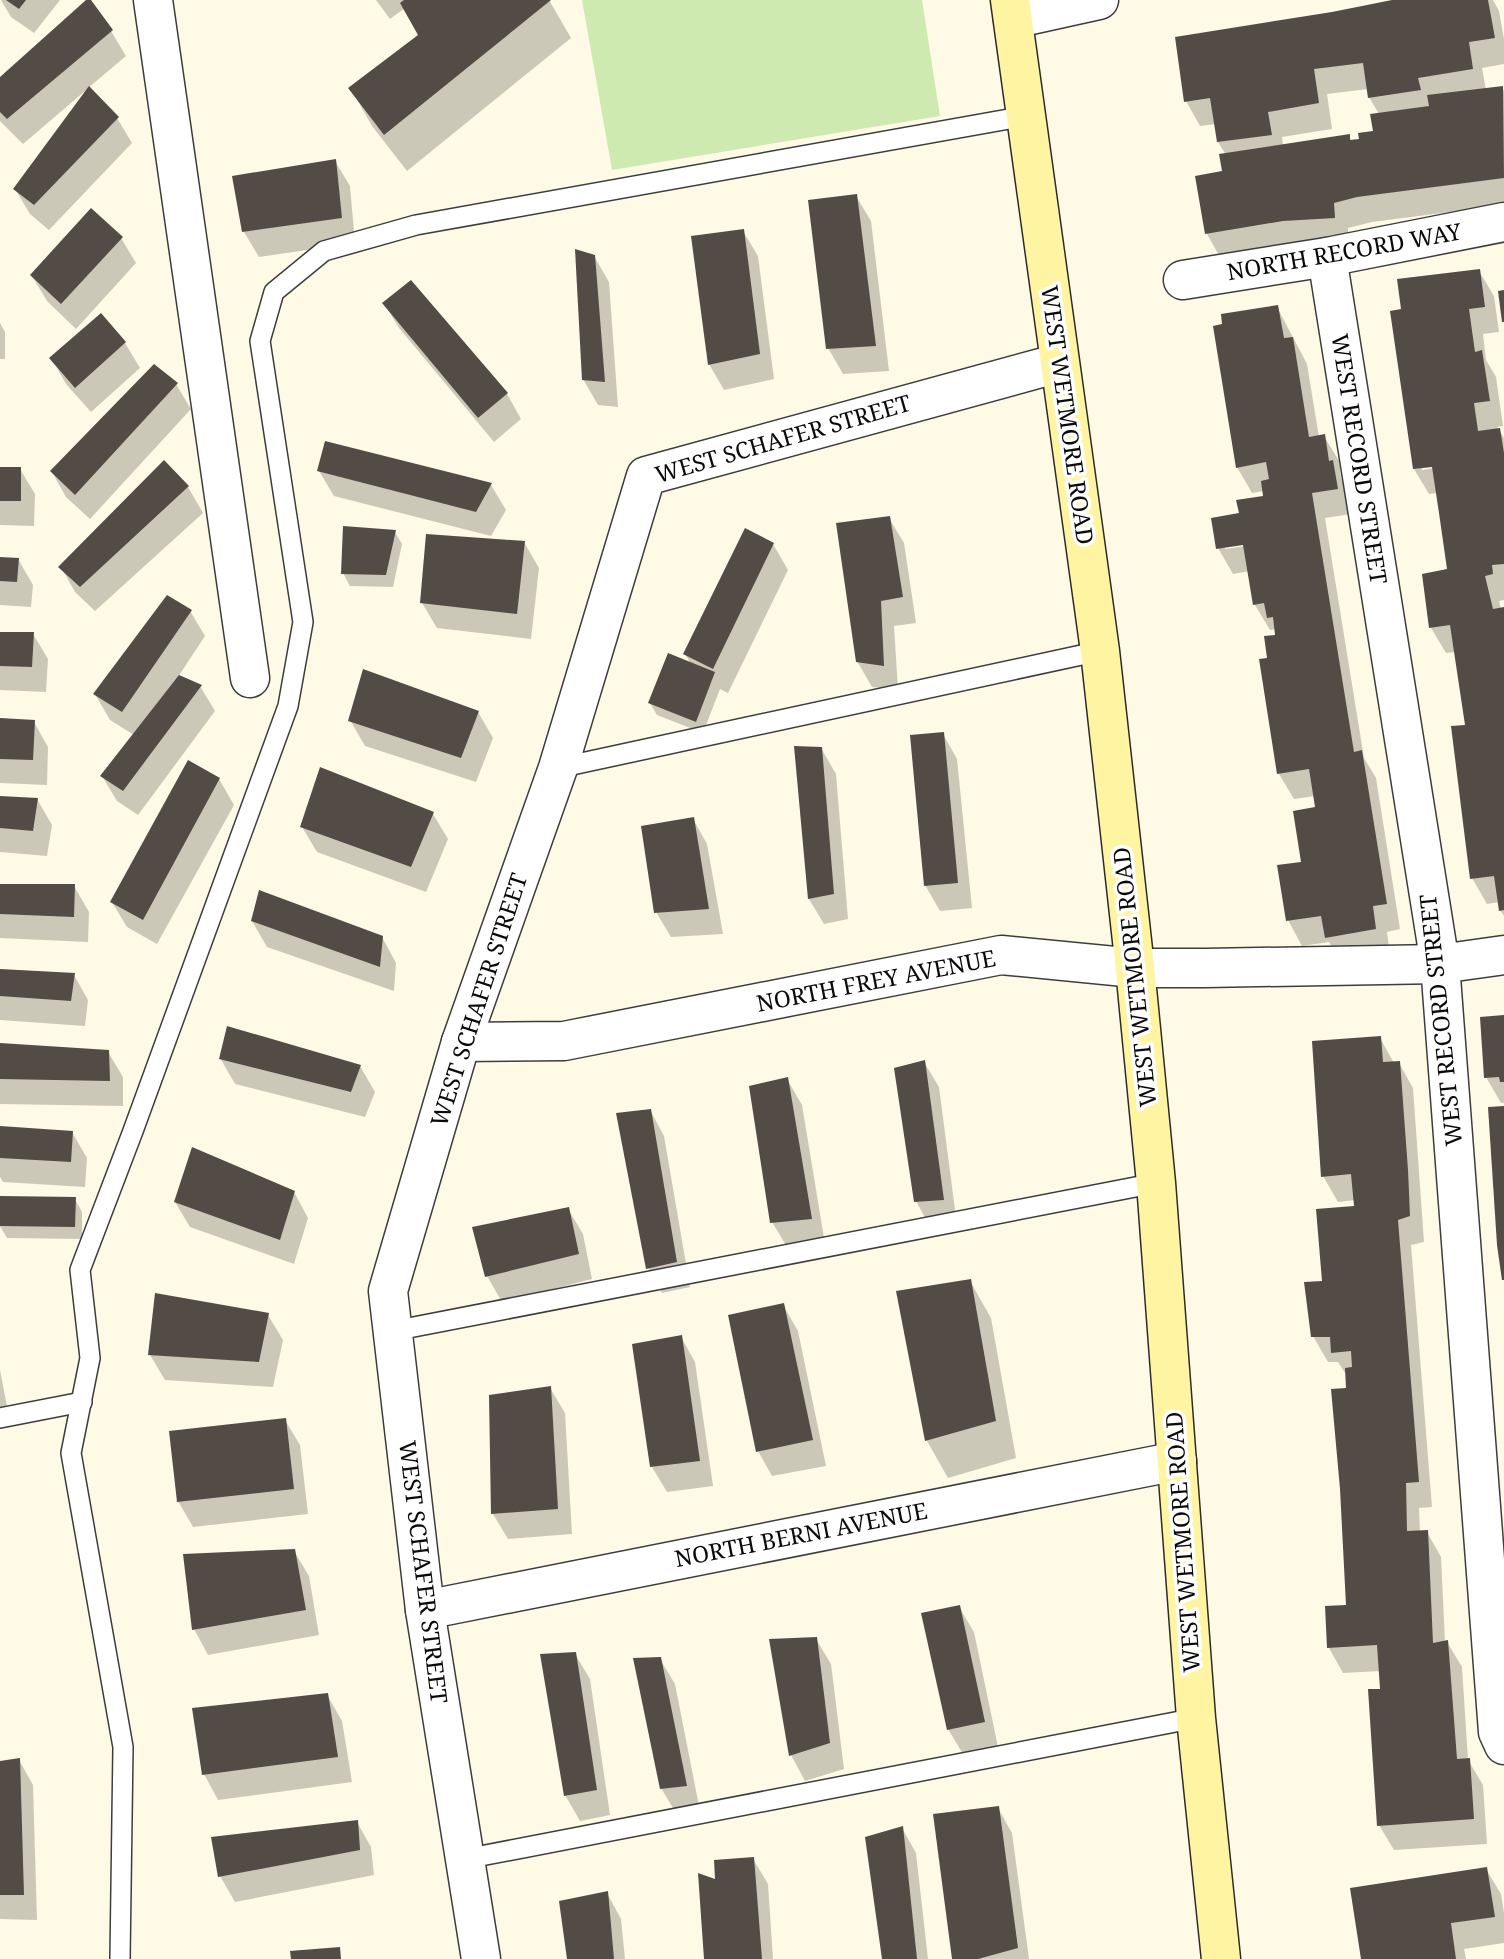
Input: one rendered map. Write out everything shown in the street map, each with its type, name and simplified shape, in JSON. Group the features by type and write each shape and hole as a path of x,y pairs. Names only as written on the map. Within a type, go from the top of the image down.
{"street":[{"path":"153,0 250,678"},
{"path":"1012,9 1099,0"},
{"name":"WEST WETMORE ROAD","path":"1012,9 1100,651 1135,968 1156,1183 1196,1718 1221,1959"},
{"name":"NORTH RECORD WAY","path":"1183,280 1327,257 1504,222"},
{"name":"WEST RECORD STREET","path":"1327,257 1440,964 1499,1732 1504,1745"},
{"name":"WEST SCHAFER STREET","path":"481,1959 425,1610 388,1291 461,1042 558,768 646,476 1059,363"},
{"name":"NORTH FREY AVENUE","path":"461,1042 564,1041 1001,955 1135,968 1440,964 1504,955"},
{"name":"NORTH BERNI AVENUE","path":"425,1610 1177,1461"}],"lane":[{"path":"120,1959 123,1747 71,1452 90,1358 80,1270 288,706 303,622 260,341 274,292 324,251 416,225 1026,116"},
{"path":"558,768 1100,651"},
{"path":"393,1331 1156,1183"},
{"path":"0,1418 82,1402"},
{"path":"465,1859 1196,1718"}],"green space":[{"path":"582,0 922,0 940,116 612,170"}],"building":[{"path":"6,0 26,0 19,9"},
{"path":"86,0 91,0 113,30 7,119 0,112 0,77"},
{"path":"404,0 551,0 384,135 348,88 418,35 400,3"},
{"path":"1392,0 1488,0 1495,38 1469,42 1473,69 1418,78 1421,90 1368,98 1363,63 1314,69 1319,103 1268,112 1272,135 1217,142 1210,98 1184,102 1175,37"},
{"path":"89,86 119,117 34,205 13,189"},
{"path":"1503,86 1504,178 1357,197 1334,203 1335,218 1283,221 1205,234 1195,176 1222,171 1219,154 1350,134 1350,140 1359,139 1358,133 1373,131 1370,114 1429,106 1427,95"},
{"path":"336,159 342,218 242,232 232,176"},
{"path":"857,194 876,346 826,349 808,200"},
{"path":"91,208 123,237 61,304 30,275"},
{"path":"744,229 760,354 708,365 691,236"},
{"path":"575,249 595,255 605,382 582,380"},
{"path":"1480,269 1485,307 1469,309 1475,352 1482,350 1490,401 1474,403 1478,431 1500,428 1504,453 1504,564 1492,565 1493,574 1485,576 1493,609 1504,607 1504,910 1499,911 1494,876 1470,879 1451,726 1465,725 1450,625 1429,628 1422,574 1447,569 1432,467 1413,469 1390,311 1401,309 1397,279"},
{"path":"411,280 508,393 478,418 382,303"},
{"path":"1504,290 1504,322 1502,322 1498,291"},
{"path":"1278,305 1284,338 1293,337 1309,437 1325,434 1329,461 1333,460 1338,489 1312,493 1354,752 1362,750 1387,904 1373,906 1376,929 1325,938 1321,916 1286,921 1277,865 1301,862 1293,811 1315,807 1309,769 1277,774 1259,659 1267,658 1264,636 1275,635 1273,617 1267,618 1264,603 1253,605 1243,545 1216,549 1211,518 1239,513 1236,500 1263,496 1261,481 1269,479 1266,462 1236,468 1213,326 1222,324 1221,314"},
{"path":"101,313 126,342 75,388 49,358"},
{"path":"154,364 178,383 75,495 50,471"},
{"path":"325,441 492,483 476,512 317,471"},
{"path":"164,460 189,486 80,587 58,567"},
{"path":"0,467 21,467 21,501 0,501"},
{"path":"890,516 903,597 881,601 884,666 856,662 836,523"},
{"path":"343,526 396,530 386,575 341,574"},
{"path":"745,528 774,543 713,669 683,654"},
{"path":"426,534 525,541 517,614 420,603"},
{"path":"0,557 19,558 17,582 0,581"},
{"path":"167,595 192,610 122,712 93,694"},
{"path":"0,632 34,632 32,667 0,666"},
{"path":"668,653 715,672 696,722 648,703"},
{"path":"363,669 479,711 461,758 348,721"},
{"path":"179,675 202,685 123,791 100,776"},
{"path":"0,718 35,720 33,760 0,759"},
{"path":"944,732 958,883 924,886 910,735"},
{"path":"794,746 822,747 834,894 808,899"},
{"path":"188,760 220,778 143,920 110,902"},
{"path":"320,767 434,812 411,867 300,827"},
{"path":"0,796 38,798 33,831 0,828"},
{"path":"694,817 709,909 654,913 641,826"},
{"path":"0,884 75,884 74,917 0,914"},
{"path":"259,890 383,936 380,967 251,921"},
{"path":"0,969 75,973 71,1001 0,996"},
{"path":"1504,1015 1504,1082 1500,1082 1499,1077 1484,1078 1480,1017"},
{"path":"227,1026 361,1065 351,1092 219,1059"},
{"path":"1381,1036 1383,1062 1400,1061 1408,1170 1410,1216 1398,1220 1419,1482 1406,1483 1407,1531 1428,1530 1433,1643 1448,1640 1457,1759 1470,1758 1474,1819 1377,1826 1368,1689 1380,1689 1377,1645 1327,1648 1325,1606 1346,1605 1331,1389 1346,1388 1345,1368 1352,1367 1351,1351 1331,1353 1330,1337 1311,1337 1304,1282 1322,1281 1316,1209 1354,1206 1351,1174 1321,1177 1312,1041"},
{"path":"0,1043 109,1050 110,1081 0,1079"},
{"path":"925,1060 944,1200 914,1202 894,1068"},
{"path":"788,1077 812,1219 770,1223 749,1086"},
{"path":"1504,1106 1502,1280 1497,1245 1488,1107"},
{"path":"651,1109 677,1262 646,1269 616,1113"},
{"path":"0,1126 73,1131 71,1162 0,1158"},
{"path":"192,1147 295,1191 280,1240 174,1202"},
{"path":"0,1196 76,1197 75,1227 0,1226"},
{"path":"569,1207 579,1254 485,1277 472,1227"},
{"path":"971,1279 996,1421 925,1441 896,1291"},
{"path":"155,1293 269,1313 259,1362 148,1355"},
{"path":"784,1303 813,1440 756,1452 728,1315"},
{"path":"682,1335 700,1461 650,1467 632,1344"},
{"path":"551,1386 558,1509 491,1514 489,1395"},
{"path":"286,1418 294,1489 177,1502 169,1431"},
{"path":"295,1549 306,1610 192,1630 183,1554"},
{"path":"960,1605 985,1722 947,1730 921,1613"},
{"path":"817,1637 830,1743 789,1756 769,1639"},
{"path":"576,1652 597,1790 564,1796 540,1654"},
{"path":"661,1657 687,1786 660,1789 633,1658"},
{"path":"328,1693 338,1757 202,1775 192,1708"},
{"path":"20,1758 24,1895 0,1895 0,1761"},
{"path":"999,1806 1018,1948 978,1959 952,1959 933,1814"},
{"path":"358,1820 360,1850 218,1877 211,1837"},
{"path":"903,1826 917,1959 882,1959 865,1837"},
{"path":"754,1857 762,1959 704,1959 698,1873 715,1879 714,1860"},
{"path":"1487,1867 1495,1917 1451,1923 1456,1959 1361,1959 1350,1888"},
{"path":"608,1891 614,1959 567,1959 559,1901"},
{"path":"340,1947 341,1959 291,1959 290,1951"}]}
